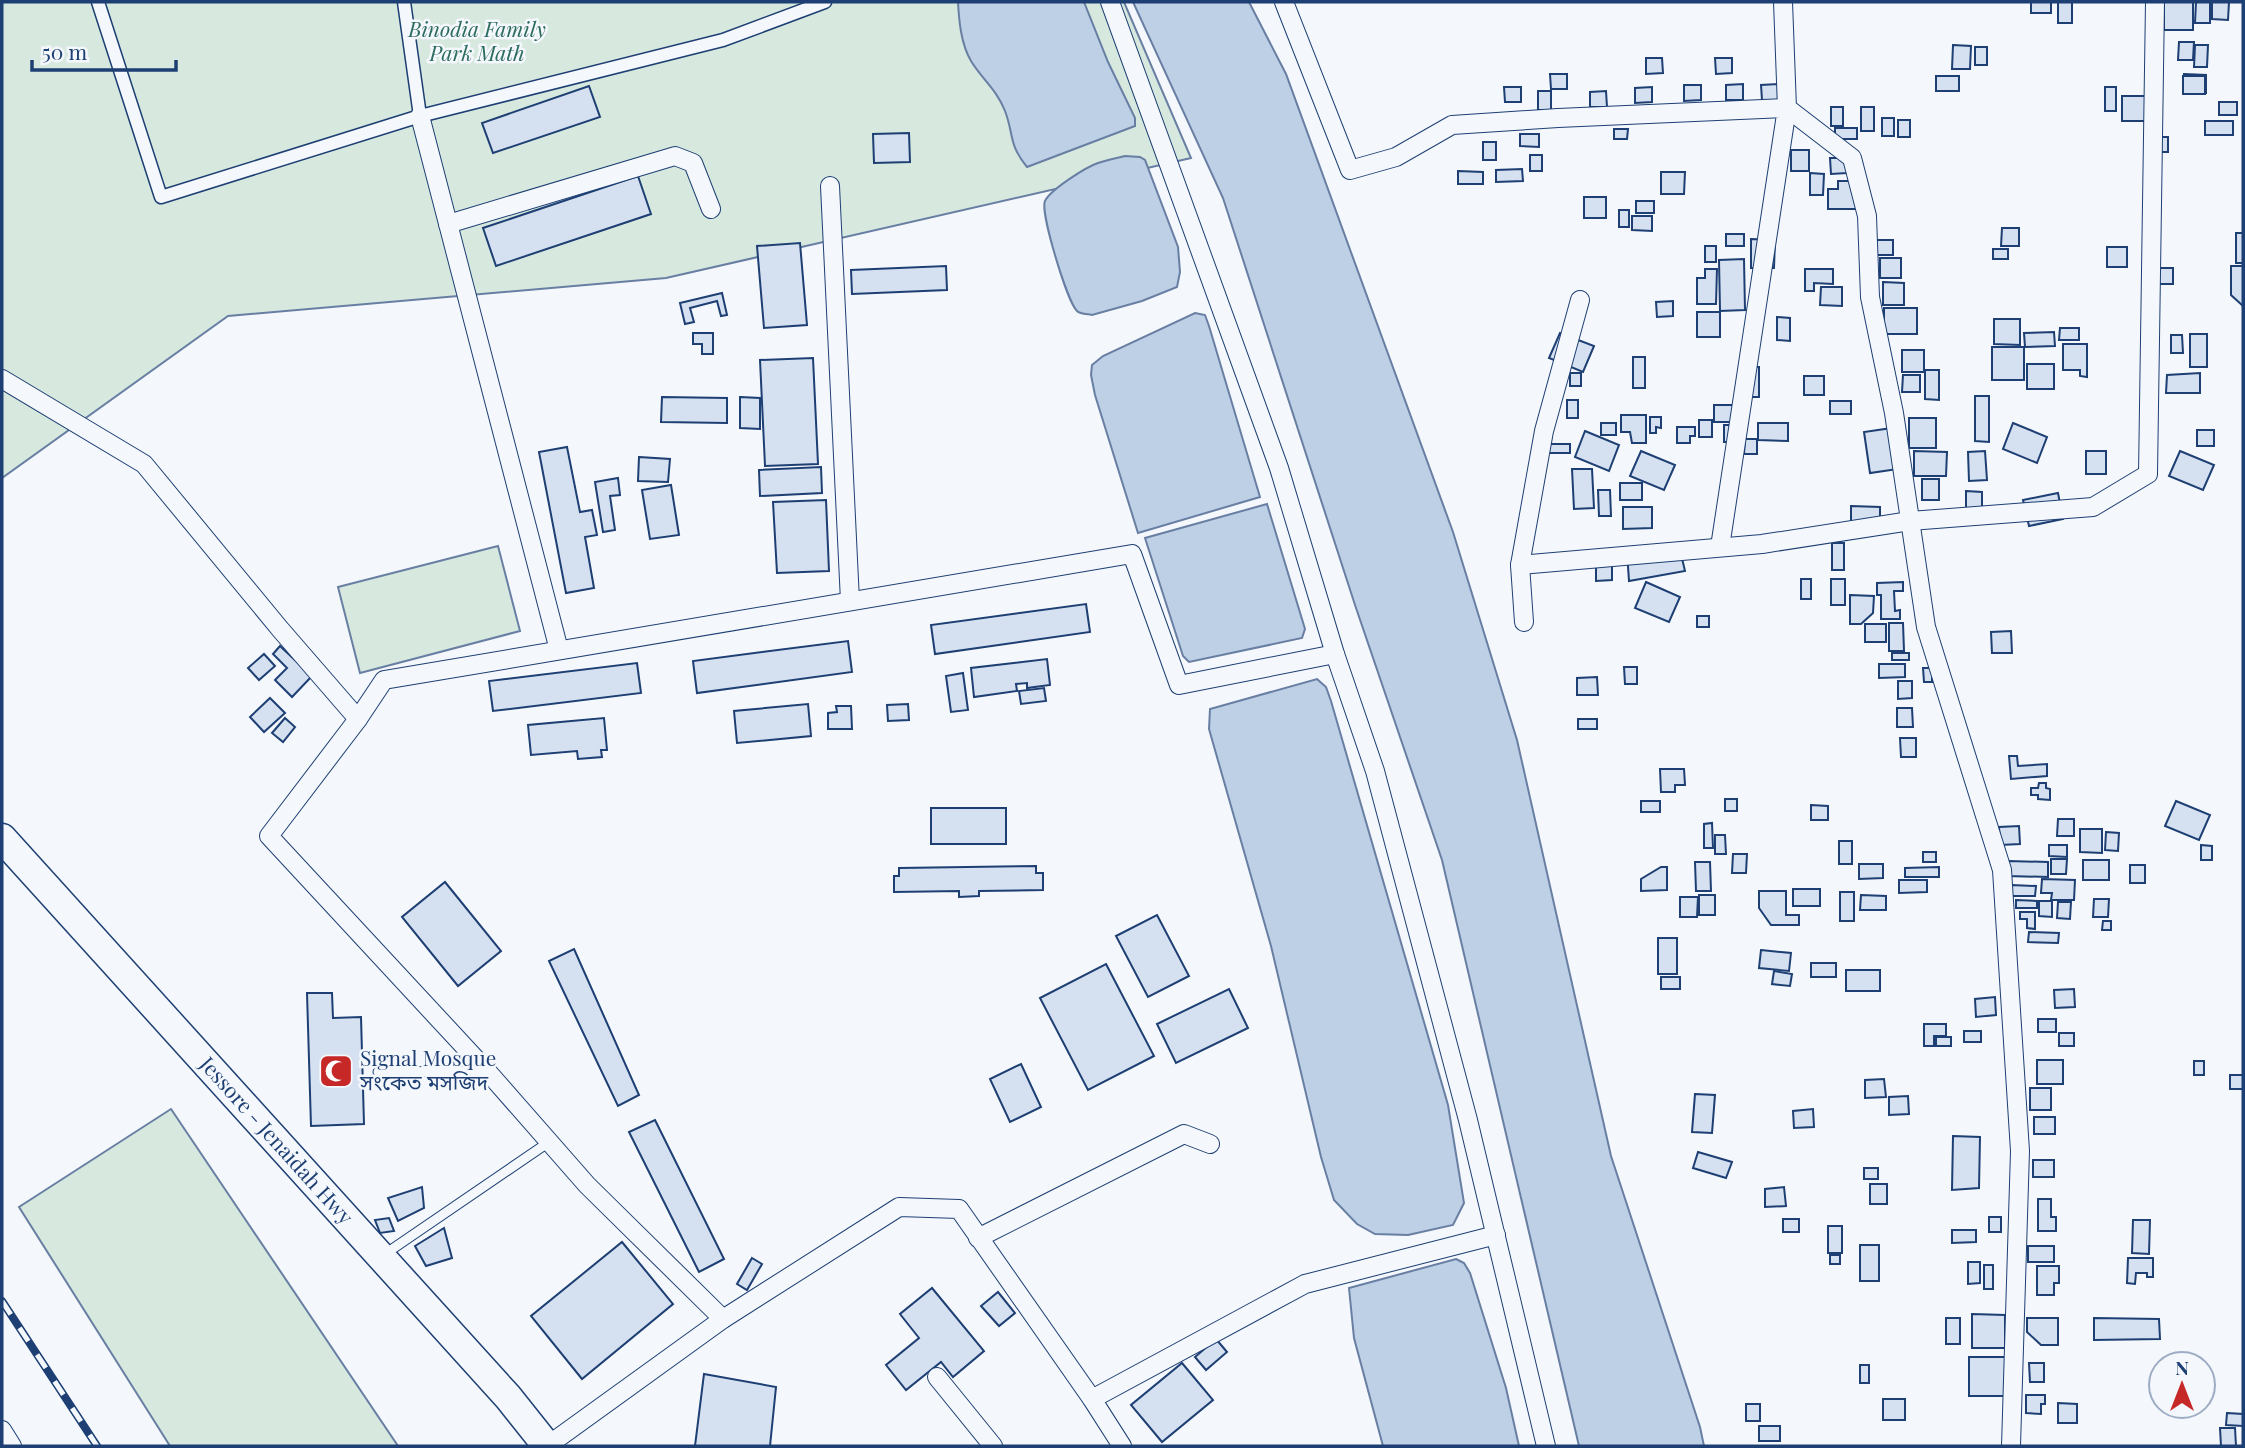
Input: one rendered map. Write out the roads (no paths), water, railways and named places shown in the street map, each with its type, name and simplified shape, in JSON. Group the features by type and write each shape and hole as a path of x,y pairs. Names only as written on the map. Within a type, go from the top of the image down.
{"highway":[{"name":"Jessore - Jenaidah Hwy","path":"2,838 508,1397 547,1446"}],"street":[{"path":"97,2 161,197 420,116 723,40 825,2"},
{"path":"404,2 420,116 559,650"},
{"path":"1110,2 1279,468 1335,654 1375,771 1465,1106 1546,1446"},
{"path":"1284,2 1350,170 1396,157 1452,125 1787,108 1852,159 1867,216 1870,298 1894,413 1926,627 2002,870 2020,1151 2011,1446"},
{"path":"1720,547 1787,108 1783,2"},
{"path":"1520,565 1762,544 1910,521 2093,507 2148,474 2155,2"},
{"path":"448,224 675,156 693,163 711,209"},
{"path":"830,186 850,601"},
{"path":"1524,622 1520,565 1544,431 1580,300"},
{"path":"2,379 144,464 358,719"},
{"path":"723,1319 587,1185 487,1071 269,836 358,719 384,680 1132,554 1179,685 1335,654"},
{"path":"978,1238 1184,1134 1210,1144"},
{"path":"547,1446 723,1319 899,1208 959,1209 1122,1446"},
{"path":"1092,1399 1305,1284 1496,1235"},
{"path":"937,1377 993,1446"},
{"path":"2,1430 12,1446"}],"lane":[{"path":"378,1072 487,1071"},
{"path":"380,1257 549,1142"}],"water":[{"path":"958,2 1084,2 1108,62 1135,118 1135,126 1027,167 1014,145 1002,104 975,67 965,47"},
{"path":"1133,2 1249,2 1286,74 1453,532 1517,740 1611,1156 1704,1446 1579,1446 1442,860 1355,605 1223,198"},
{"path":"1125,156 1145,160 1178,247 1180,272 1177,287 1142,301 1092,315 1082,313 1077,311 1073,304 1061,275 1046,221 1045,201 1061,185 1085,169"},
{"path":"1195,313 1205,315 1209,326 1260,497 1138,533 1095,395 1092,365 1103,356"},
{"path":"1267,504 1305,629 1302,638 1189,662 1183,656 1145,538"},
{"path":"1317,679 1326,687 1331,701 1448,1105 1464,1203 1453,1225 1408,1235 1375,1234 1357,1224 1334,1200 1321,1157 1271,946 1209,729 1210,709"},
{"path":"1456,1259 1464,1263 1470,1273 1506,1388 1519,1446 1383,1446 1354,1338 1349,1288"}],"railway":[{"path":"2,1301 97,1446"}],"place":[{"name":"Signal Mosque সংকেত মসজিদ","path":"336,1071"}],"park label":[{"name":"Binodia Family Park Math","path":"477,42"}]}
